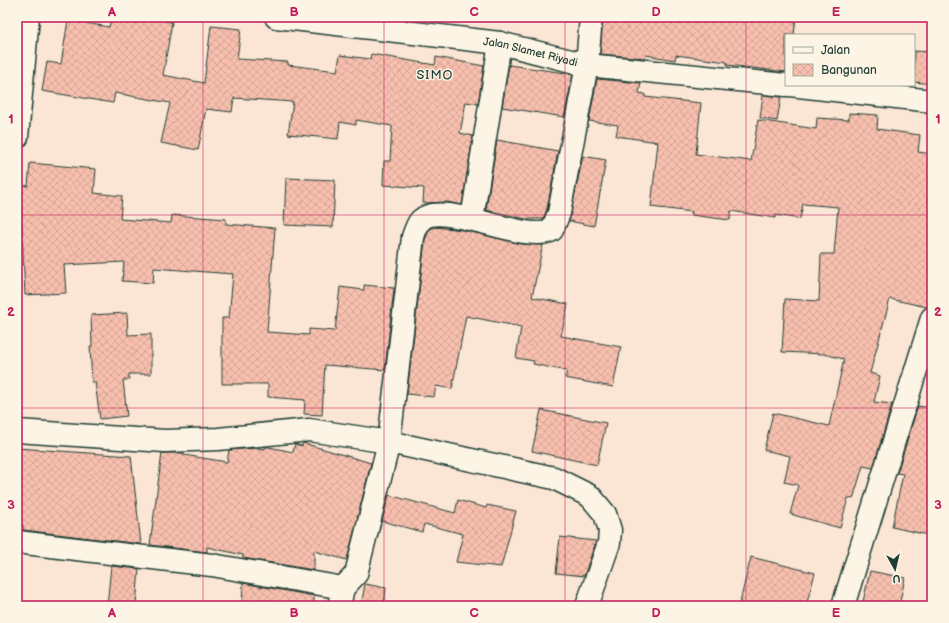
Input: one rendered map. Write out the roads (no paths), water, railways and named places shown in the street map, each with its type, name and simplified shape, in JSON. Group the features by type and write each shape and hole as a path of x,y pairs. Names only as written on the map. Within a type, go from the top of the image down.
{"street":[{"path":"17,137 28,17"},
{"name":"Jalan Slamet Riyadi","path":"276,17 500,43 587,65 785,84"},
{"path":"17,542 212,565 341,597 356,574 389,442 414,237 417,225 421,220 432,214 472,219 542,235 552,230 559,213 587,65 591,17"},
{"path":"472,219 500,43"},
{"path":"799,86 932,101"},
{"path":"843,606 932,318"},
{"path":"17,431 165,441 218,439 309,430 389,442 554,478 590,496 606,514 610,530 609,543 587,606"}],"district":[{"name":"SIMO","path":"435,74"}]}
